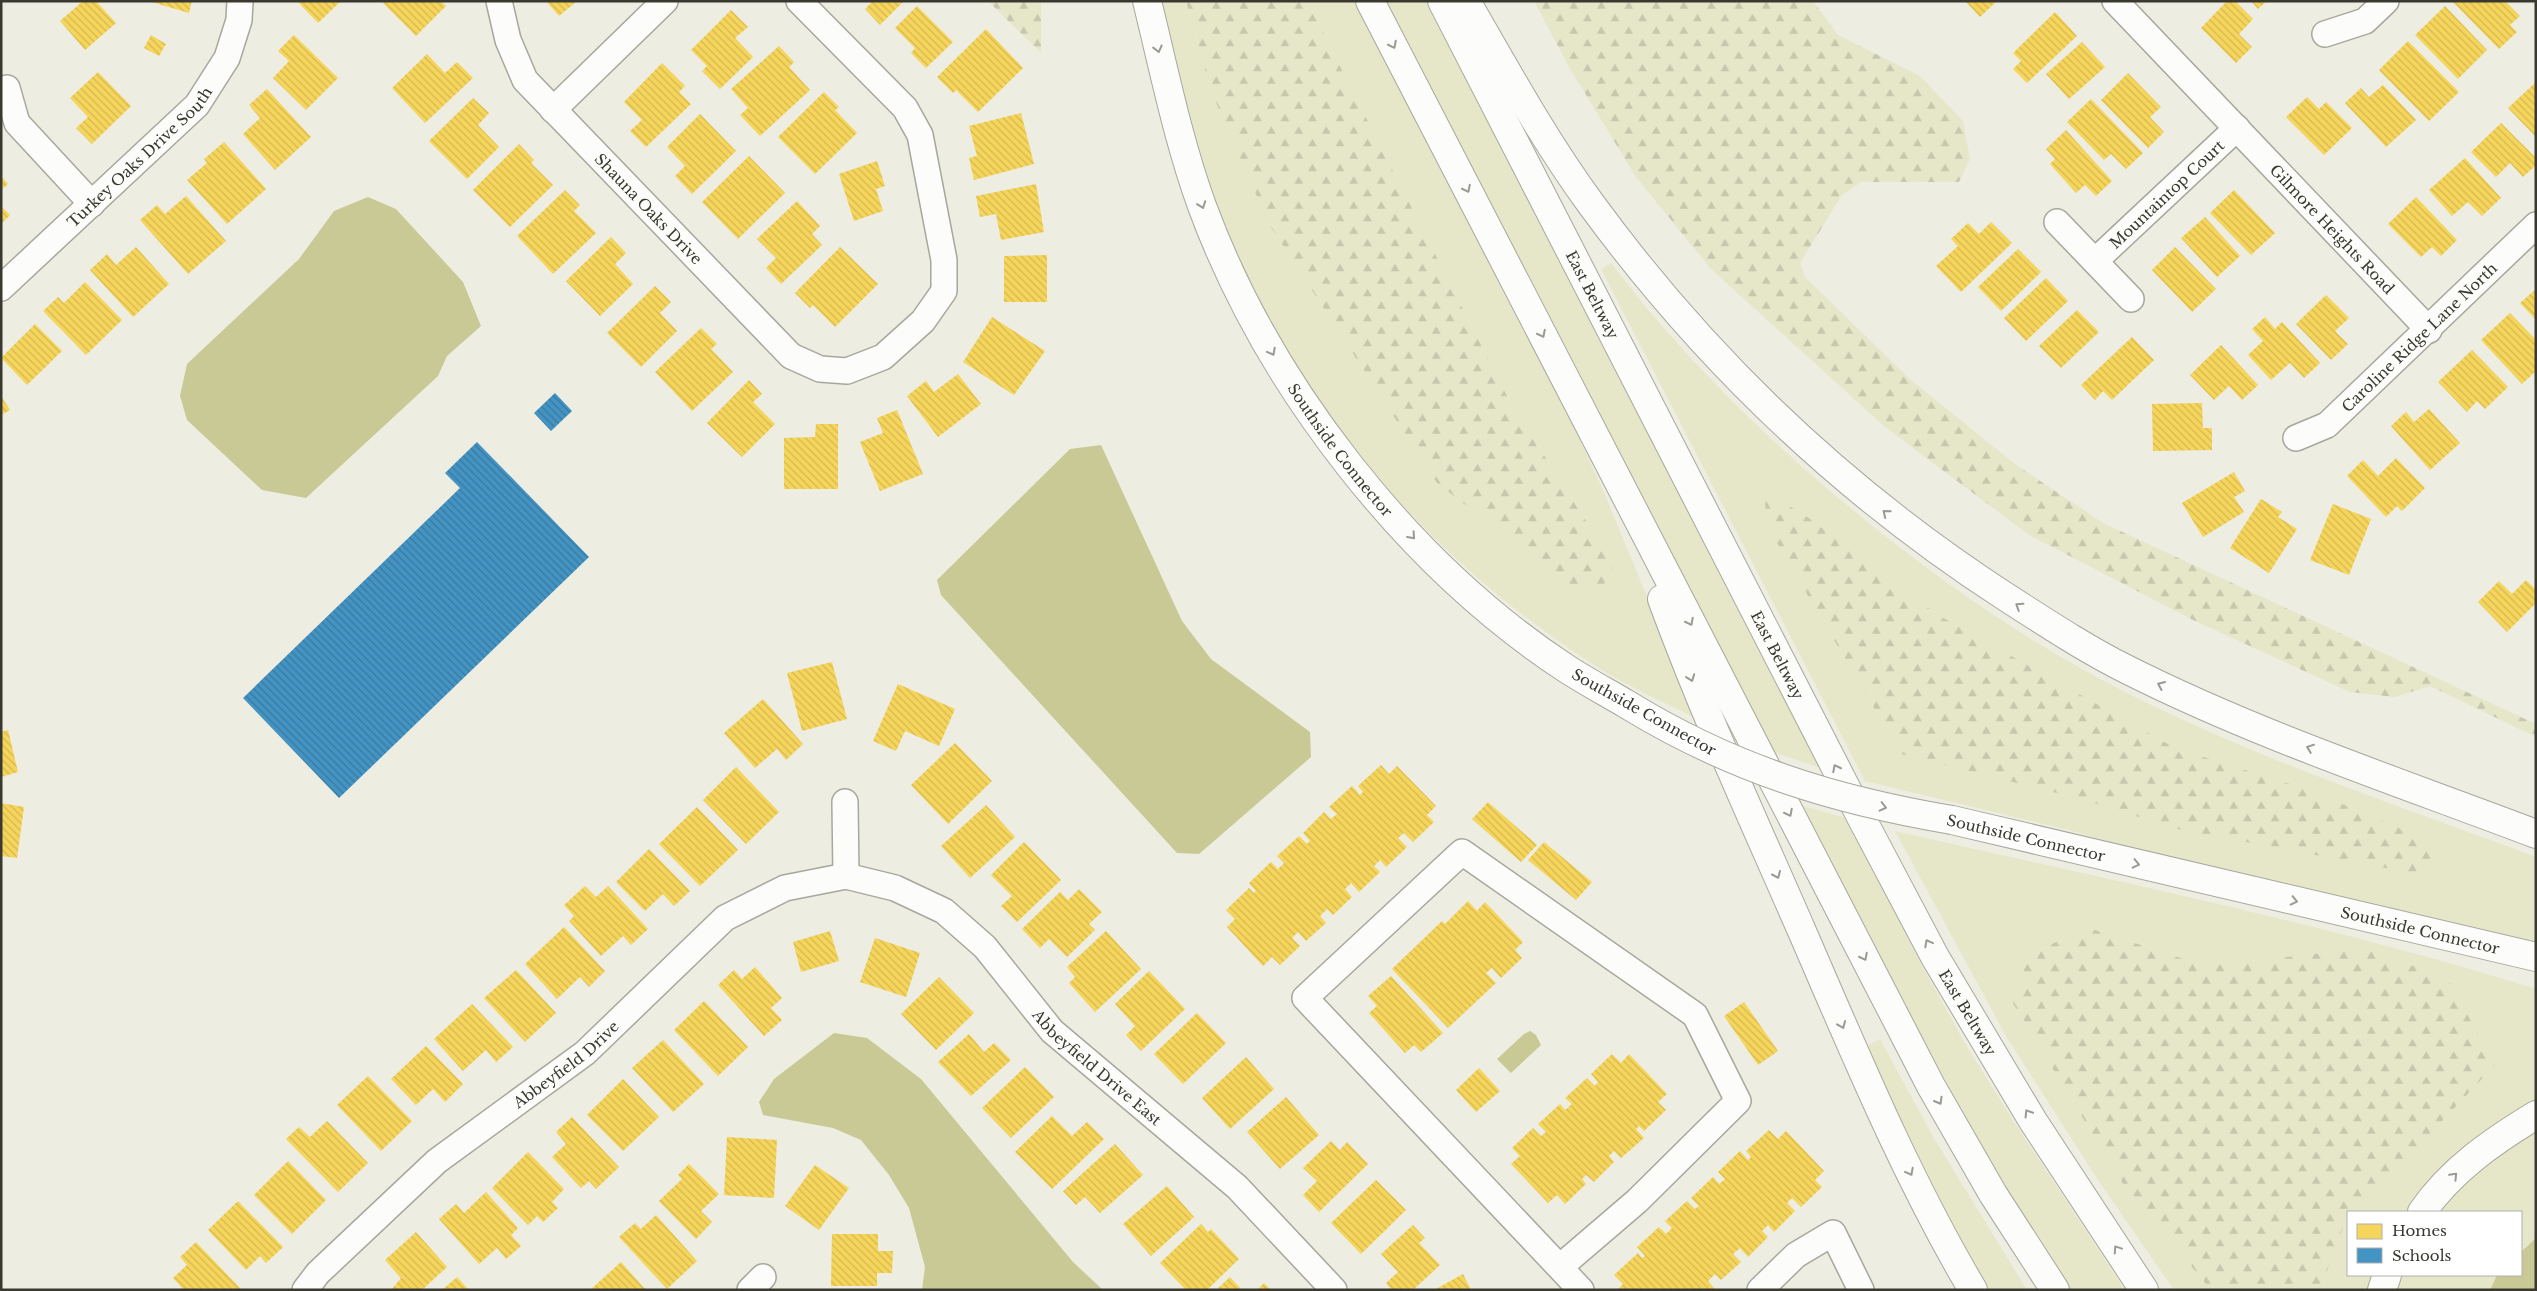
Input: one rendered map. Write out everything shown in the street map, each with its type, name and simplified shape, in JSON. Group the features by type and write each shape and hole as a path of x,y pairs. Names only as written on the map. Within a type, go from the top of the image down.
{"highway":[{"name":"Southside Connector","path":"1147,1 1181,143 1203,207 1233,280 1282,371 1316,422 1355,473 1429,555 1492,613 1567,669 1669,730 1712,751 1797,784 1902,812 1952,820 2536,958"},
{"path":"1370,1 1931,1086 1993,1194 2055,1290"},
{"name":"East Beltway","path":"1442,1 1861,817 1935,957 2033,1121 2144,1290"},
{"path":"1466,1 1532,116 1591,204 1631,256 1740,382 1849,483 1903,526 1960,567 2064,635 2126,669 2241,722 2536,834"},
{"path":"1620,485 1694,687 1852,1048 1904,1161 1973,1290"},
{"path":"2336,758 2536,815"},
{"path":"2502,950 2536,967"},
{"path":"2423,1211 2456,1173 2492,1142 2536,1115"},
{"path":"2382,1290 2387,1276"}],"street":[{"name":"Turkey Oaks Drive South","path":"1,288 197,105 227,58 239,20 240,1"},
{"name":"Shauna Oaks Drive","path":"499,1 508,40 525,80 553,110 791,356 820,369 846,371 883,358 923,321 944,291 944,260 920,135 905,108 799,1"},
{"path":"553,110 665,1"},
{"name":"Gilmore Heights Road","path":"2115,1 2429,330"},
{"path":"2325,34 2365,22 2386,1"},
{"path":"7,88 16,123 92,204"},
{"name":"Mountaintop Court","path":"2095,262 2237,128"},
{"path":"2057,222 2131,299"},
{"name":"Caroline Ridge Lane North","path":"2296,438 2327,425 2429,330 2536,225"},
{"path":"845,802 846,876"},
{"path":"1560,1267 1637,1201 1738,1101 1695,1015 1462,852 1305,998 1581,1290"},
{"name":"Abbeyfield Drive","path":"319,1284 437,1162 585,1052 725,918 785,888 846,876"},
{"name":"Abbeyfield Drive East","path":"846,876 895,888 944,911 985,947 1052,1031 1237,1187 1334,1290"},
{"path":"1760,1290 1796,1256 1833,1233 1861,1290"}],"green space":[{"path":"988,1 1041,1 1041,53"},
{"path":"1162,1 1186,1 1211,91 1614,565 1510,402 1307,1 1354,1 1561,400 1602,488 1698,719 1632,687 1594,665 1534,623 1477,578 1424,528 1375,474 1331,417 1291,357 1256,293 1226,227 1206,172"},
{"path":"1186,1 1307,1 1510,402 1614,565 1603,586 1568,584 1437,483 1269,224 1211,91"},
{"path":"1386,1 1426,1 1598,338 1824,769 1773,752"},
{"path":"1534,1 1813,1 1838,35 1920,76 1963,121 1970,159 1959,182 1861,182 1842,195 1800,263 1805,277 1911,380 2015,464 2103,523 2536,724 2536,737 2430,686 2395,697 2350,692 2193,620 2029,535 1885,427 1711,269 1636,177 1569,67"},
{"path":"1611,263 1642,303 1709,378 1782,449 1898,546 2010,626 2099,678 2178,718 2330,781 2536,857 2536,943 2136,849 2068,830 1865,781 1601,269"},
{"path":"1764,491 1806,516 1938,615 2175,748 2309,790 2425,839 2439,858 2413,873 2181,830 2077,798 1901,754 1767,526"},
{"path":"1803,806 1847,818 1922,966 1966,1045 2014,1122 2125,1290 2070,1290 2033,1232 1963,1112"},
{"path":"1895,831 2297,923 2457,965 2536,989 2536,1102 2409,1211 2357,1211 2494,1065 2365,948 2205,966 2086,927 2030,955 2011,1000 2123,1184 2211,1290 2174,1290 2098,1180 2006,1036"},
{"path":"2086,927 2205,966 2365,948 2448,979 2495,1065 2357,1211 2347,1211 2347,1221 2320,1290 2211,1290 2123,1184 2011,1000 2030,955"},
{"path":"1880,1039 1932,1135 2027,1290 1981,1290 1861,1049"},
{"path":"2536,1128 2536,1238 2522,1251 2522,1211 2437,1211 2461,1181"},
{"path":"2347,1221 2347,1276 2374,1276 2368,1290 2320,1290"},
{"path":"2399,1276 2497,1276 2490,1290 2393,1290"}],"shaded area":[{"path":"368,197 396,209 463,282 481,326 447,356 438,376 306,498 262,490 187,420 180,396 187,364 299,259 334,211"},
{"path":"1101,445 1182,621 1211,659 1310,732 1311,757 1199,854 1177,853 941,595 937,580 1070,449"},
{"path":"1530,1031 1536,1035 1541,1045 1511,1073 1497,1059 1524,1034"},
{"path":"834,1033 867,1038 921,1079 1073,1262 1103,1290 922,1290 925,1267 909,1208 889,1175 861,1140 833,1128 763,1115 759,1102 774,1079"},
{"path":"2536,1238 2536,1290 2490,1290 2497,1276 2522,1276 2522,1251"}],"building: Homes":[{"path":"83,1 96,1 116,23 85,50 60,21"},
{"path":"148,1 192,1 189,13"},
{"path":"297,1 341,1 318,23"},
{"path":"385,1 441,1 446,6 416,36 383,3"},
{"path":"546,1 577,1 559,16"},
{"path":"869,1 904,1 880,25 865,9 871,3"},
{"path":"1965,1 1997,1 1980,17"},
{"path":"2227,1 2235,1 2253,19 2239,34 2252,47 2236,63 2201,28"},
{"path":"2251,1 2267,1 2258,9"},
{"path":"2452,1 2505,1 2520,16 2510,25 2517,32 2499,49"},
{"path":"917,6 953,42 926,68 911,53 915,48 895,28"},
{"path":"2445,6 2487,50 2458,79 2415,35"},
{"path":"731,10 748,27 735,38 753,57 720,89 702,71 707,66 691,50"},
{"path":"2055,12 2077,36 2027,83 2013,69 2021,61 2013,53"},
{"path":"986,29 1023,68 978,112 956,90 953,93 937,77"},
{"path":"151,35 166,44 159,56 144,48"},
{"path":"294,35 338,78 306,110 273,78 289,61 278,51"},
{"path":"2408,41 2459,92 2429,121 2379,70"},
{"path":"2082,42 2105,67 2069,99 2046,74"},
{"path":"779,46 794,62 789,67 810,90 760,136 740,115 748,108 731,89"},
{"path":"427,54 445,73 457,62 473,78 425,123 392,88"},
{"path":"662,63 685,86 679,92 691,104 646,147 630,131 642,120 624,102"},
{"path":"98,72 131,106 92,144 76,128 88,117 70,98"},
{"path":"2128,73 2161,107 2150,117 2164,132 2148,148 2101,100"},
{"path":"2536,82 2536,137 2508,108"},
{"path":"2383,85 2416,120 2386,147 2345,103 2361,88 2369,97"},
{"path":"267,89 311,137 275,170 243,134 260,118 249,105"},
{"path":"824,92 839,107 835,110 857,133 815,174 778,137"},
{"path":"2307,97 2319,109 2326,102 2352,128 2324,155 2286,117"},
{"path":"473,98 489,113 478,125 499,147 467,179 429,141"},
{"path":"2091,99 2143,153 2126,169 2111,154 2104,160 2067,122"},
{"path":"1021,113 1034,164 974,180 969,158 977,156 969,126"},
{"path":"700,114 736,151 692,194 675,176 685,166 667,147"},
{"path":"2501,123 2536,158 2536,165 2523,177 2510,163 2496,177 2471,152"},
{"path":"2066,130 2112,181 2096,196 2085,185 2076,193 2050,164 2055,159 2046,149"},
{"path":"224,142 266,189 227,224 187,180 207,163 204,159"},
{"path":"519,144 534,160 531,163 553,185 510,227 473,190"},
{"path":"749,156 785,193 738,239 702,202"},
{"path":"2465,158 2501,198 2482,216 2468,202 2452,216 2429,190"},
{"path":"877,161 885,186 876,189 883,211 854,221 839,174"},
{"path":"1,176 8,184 1,190"},
{"path":"1036,184 1044,232 1001,240 996,214 980,217 976,196"},
{"path":"565,190 580,205 574,211 596,233 553,274 517,236"},
{"path":"2234,190 2275,233 2251,255 2210,213"},
{"path":"186,196 226,241 188,274 140,220 157,205 165,214"},
{"path":"2416,197 2457,240 2441,256 2432,247 2421,257 2388,224"},
{"path":"797,201 820,226 812,234 822,245 781,284 766,268 776,258 757,239"},
{"path":"1,206 10,215 1,224"},
{"path":"2205,217 2240,256 2217,277 2181,238"},
{"path":"1991,222 2012,243 1961,292 1936,266 1958,246 1951,239 1968,223 1979,234"},
{"path":"611,237 626,253 615,264 633,284 600,316 566,281"},
{"path":"136,247 169,284 133,317 90,270 107,254 116,265"},
{"path":"840,247 878,284 835,327 813,305 810,308 795,293"},
{"path":"2175,247 2216,289 2192,312 2152,270"},
{"path":"2018,249 2041,272 2001,311 1978,287"},
{"path":"1047,255 1047,302 1004,302 1004,256"},
{"path":"2046,278 2068,301 2026,341 2004,318"},
{"path":"85,282 122,320 86,355 43,311 58,297 64,303"},
{"path":"655,286 671,302 660,313 677,331 641,367 607,333"},
{"path":"2536,289 2536,320 2520,303"},
{"path":"2326,295 2349,318 2335,331 2348,344 2331,360 2296,324"},
{"path":"2077,310 2099,332 2061,368 2039,346"},
{"path":"2510,313 2536,340 2536,371 2522,384 2481,340"},
{"path":"992,317 1045,351 1014,395 963,362"},
{"path":"2265,317 2275,329 2282,322 2320,363 2304,378 2290,363 2271,380 2248,355 2263,341 2252,329"},
{"path":"35,324 62,351 27,385 1,358"},
{"path":"701,328 717,344 711,349 733,372 692,411 655,372"},
{"path":"2132,337 2154,360 2112,400 2103,391 2095,400 2081,385"},
{"path":"2221,345 2258,385 2242,400 2229,386 2214,400 2190,375"},
{"path":"2472,350 2508,387 2485,409 2477,401 2467,412 2438,382"},
{"path":"958,374 981,404 938,437 907,396 926,381 934,392"},
{"path":"749,380 762,394 753,402 775,424 742,457 707,423"},
{"path":"1,396 10,410 1,415"},
{"path":"2202,403 2203,428 2212,428 2212,450 2153,451 2152,404"},
{"path":"2429,409 2460,443 2430,470 2391,426 2406,412 2414,422"},
{"path":"897,410 923,474 880,491 860,442 883,433 877,418"},
{"path":"816,424 838,424 838,489 784,489 784,438 815,437"},
{"path":"2396,458 2425,488 2402,511 2397,506 2386,517 2347,476 2363,460 2378,476"},
{"path":"2234,472 2245,491 2234,497 2244,512 2203,537 2182,503"},
{"path":"2261,499 2282,512 2278,517 2297,529 2269,573 2230,548"},
{"path":"2333,504 2371,519 2349,575 2310,560"},
{"path":"2526,580 2536,590 2536,603 2507,632 2478,602 2499,581 2512,594"},
{"path":"832,662 847,719 802,731 787,673"},
{"path":"898,684 955,709 939,746 905,731 896,751 873,741"},
{"path":"763,699 803,744 786,760 777,749 755,768 724,733"},
{"path":"8,730 18,772 1,777 1,732"},
{"path":"955,743 992,781 948,824 911,785"},
{"path":"1381,765 1389,774 1397,766 1436,806 1427,815 1434,822 1413,842 1404,833 1398,838 1407,847 1386,867 1380,860 1374,866 1380,872 1359,892 1351,883 1345,889 1352,897 1333,915 1327,909 1320,916 1326,923 1306,941 1298,932 1292,938 1300,946 1280,965 1272,957 1263,966 1227,927 1235,919 1226,910 1249,888 1254,893 1256,891 1249,883 1271,862 1278,869 1284,863 1277,856 1299,836 1307,844 1310,841 1303,833 1324,812 1331,819 1337,814 1329,807 1352,786 1360,795 1363,792 1358,786"},
{"path":"736,767 779,812 746,844 703,800"},
{"path":"1488,802 1537,845 1521,862 1472,819"},
{"path":"1,803 24,807 17,858 1,856"},
{"path":"986,805 1015,837 970,878 941,846"},
{"path":"697,807 738,850 700,886 659,844"},
{"path":"1024,842 1061,880 1017,922 1001,906 1012,896 991,875"},
{"path":"1544,842 1592,882 1576,900 1528,860"},
{"path":"649,849 690,891 674,906 663,894 645,911 616,882"},
{"path":"585,886 596,897 608,886 648,929 631,945 623,936 601,956 569,921 574,916 564,905"},
{"path":"1079,889 1102,912 1089,924 1095,930 1067,957 1049,939 1040,948 1022,929 1060,892 1068,900"},
{"path":"1468,901 1477,911 1485,902 1523,942 1515,950 1522,958 1501,978 1492,968 1486,973 1496,983 1448,1028 1392,969 1442,921 1445,924"},
{"path":"564,927 605,971 589,987 580,977 557,999 525,964"},
{"path":"830,931 839,961 801,972 793,942"},
{"path":"1106,931 1141,969 1095,1012 1069,983 1075,977 1067,967"},
{"path":"875,938 920,953 906,997 860,982"},
{"path":"755,967 782,998 771,1008 782,1020 764,1036 718,985 734,970 742,979"},
{"path":"516,970 556,1013 525,1042 484,998"},
{"path":"1149,971 1185,1009 1141,1051 1126,1035 1135,1026 1115,1004"},
{"path":"1391,976 1443,1033 1421,1052 1414,1045 1405,1053 1369,1013 1377,1006 1368,996"},
{"path":"939,977 974,1013 936,1050 901,1014"},
{"path":"704,1001 748,1047 718,1076 674,1030"},
{"path":"1744,1002 1778,1051 1758,1065 1724,1016"},
{"path":"472,1004 513,1047 496,1062 486,1050 463,1071 434,1039"},
{"path":"1197,1013 1226,1043 1183,1084 1154,1054"},
{"path":"969,1034 984,1052 994,1043 1011,1060 971,1096 938,1062"},
{"path":"663,1040 704,1084 673,1112 632,1068"},
{"path":"426,1046 463,1084 445,1102 433,1089 416,1105 391,1079"},
{"path":"1612,1054 1621,1063 1629,1054 1667,1094 1658,1102 1666,1110 1644,1131 1639,1126 1636,1129 1644,1138 1621,1158 1614,1151 1609,1156 1614,1162 1594,1182 1586,1175 1582,1179 1586,1184 1565,1204 1557,1195 1548,1203 1511,1164 1520,1156 1512,1148 1533,1128 1541,1136 1546,1132 1538,1124 1560,1104 1565,1110 1572,1104 1565,1098 1587,1078 1595,1086 1598,1082 1591,1074"},
{"path":"1246,1057 1274,1089 1230,1129 1202,1098"},
{"path":"1025,1067 1054,1097 1011,1138 982,1108"},
{"path":"1479,1068 1500,1091 1476,1112 1456,1090"},
{"path":"368,1076 412,1121 381,1151 337,1105"},
{"path":"623,1079 659,1117 623,1151 587,1115"},
{"path":"1286,1097 1319,1135 1280,1169 1247,1132"},
{"path":"1052,1116 1072,1136 1087,1122 1104,1139 1052,1189 1015,1152"},
{"path":"572,1117 619,1167 596,1189 589,1181 581,1188 552,1157 566,1144 556,1132"},
{"path":"327,1121 368,1163 338,1192 286,1139 299,1127 310,1137"},
{"path":"1769,1130 1778,1139 1786,1131 1824,1171 1815,1180 1822,1187 1801,1207 1792,1198 1787,1203 1795,1211 1774,1232 1768,1225 1762,1231 1768,1237 1748,1257 1740,1248 1733,1254 1741,1262 1721,1280 1715,1274 1708,1281 1714,1288 1712,1290 1617,1290 1623,1284 1614,1275 1638,1253 1642,1258 1645,1256 1637,1247 1659,1227 1666,1234 1672,1228 1665,1221 1687,1201 1695,1209 1699,1206 1691,1198 1713,1177 1719,1184 1725,1179 1718,1172 1740,1151 1748,1160 1751,1157 1746,1151"},
{"path":"727,1137 777,1140 774,1198 724,1195"},
{"path":"1331,1141 1340,1150 1347,1142 1368,1164 1319,1212 1303,1195 1317,1181 1303,1168"},
{"path":"1115,1144 1143,1175 1100,1213 1085,1197 1076,1205 1063,1191"},
{"path":"528,1152 564,1189 552,1202 558,1208 543,1222 537,1216 528,1225 492,1188"},
{"path":"288,1161 326,1200 292,1234 254,1195"},
{"path":"689,1164 719,1194 701,1211 712,1222 696,1239 659,1201 682,1179 678,1175"},
{"path":"815,1165 849,1188 819,1230 785,1206"},
{"path":"1376,1180 1406,1210 1361,1254 1331,1223"},
{"path":"1167,1186 1194,1217 1151,1256 1123,1224"},
{"path":"486,1192 518,1228 511,1235 521,1246 506,1259 497,1248 479,1264 439,1219 456,1204 464,1213"},
{"path":"238,1201 283,1247 266,1263 260,1256 246,1270 208,1230"},
{"path":"656,1215 697,1261 667,1289 619,1237 635,1223 641,1229"},
{"path":"1201,1224 1208,1232 1211,1229 1239,1259 1207,1290 1186,1290 1160,1263"},
{"path":"1413,1225 1425,1238 1419,1243 1440,1265 1413,1290 1392,1290 1386,1283 1398,1272 1381,1254"},
{"path":"416,1232 447,1267 422,1290 391,1290 401,1278 385,1260"},
{"path":"832,1234 878,1234 878,1251 893,1251 892,1273 877,1273 877,1286 831,1286"},
{"path":"196,1242 242,1290 184,1290 173,1278 187,1265 180,1257"},
{"path":"621,1262 646,1290 590,1290"},
{"path":"1463,1274 1471,1290 1434,1290"},
{"path":"457,1277 469,1290 442,1290"},
{"path":"1230,1277 1242,1290 1216,1290"},
{"path":"1264,1283 1271,1290 1257,1290"}],"building: Schools":[{"path":"555,393 572,411 551,431 534,413"},
{"path":"477,442 589,557 339,798 243,698 460,488 445,473"}]}
